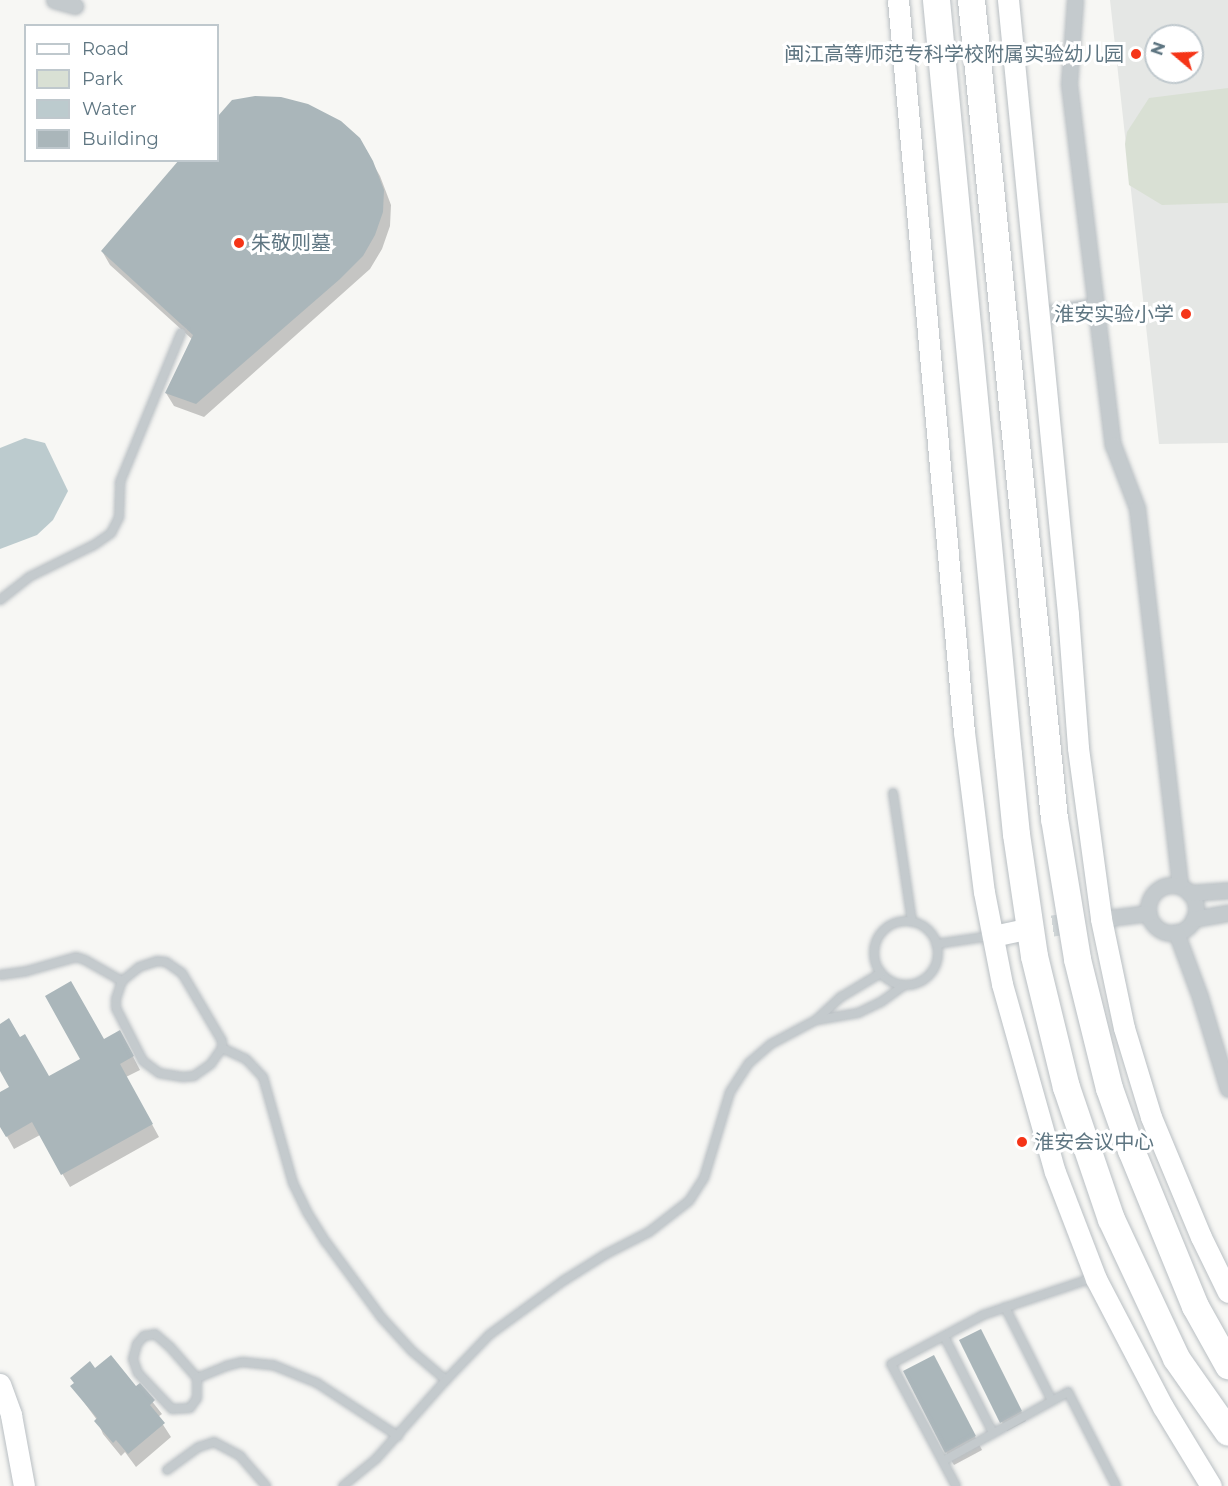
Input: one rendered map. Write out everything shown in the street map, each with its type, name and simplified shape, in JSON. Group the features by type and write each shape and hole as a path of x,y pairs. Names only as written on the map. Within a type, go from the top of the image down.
{"highway":[{"path":"936,0 1010,777 1034,956 1066,1087 1111,1219 1176,1358 1228,1432"},
{"path":"970,0 1054,818 1077,959 1109,1088 1131,1150 1195,1306 1228,1365"}],"main road":[{"path":"898,0 964,732 984,892 993,936 1019,1049 1054,1172 1096,1277 1157,1398 1211,1486"},
{"path":"1008,0 1040,315 1093,920 1151,1116 1201,1237 1228,1292"},
{"path":"993,936 1022,930"},
{"path":"0,1384 11,1415 24,1486"}],"street":[{"path":"54,0 75,6"},
{"path":"1075,0 1069,84 1113,445 1137,508 1185,889 1196,904 1193,919 1183,930 1176,932 1162,930 1151,920 1149,904 1157,891 1171,885 1185,889 1228,890"},
{"path":"1040,315 1096,306"},
{"path":"1093,920 1149,913"},
{"path":"1193,919 1228,913"},
{"path":"1176,932 1200,997 1228,1089"}],"lane":[{"path":"0,600 29,577 94,545 111,533 118,517 120,482 181,333"},
{"path":"892,793 912,922"},
{"path":"912,922 927,930 936,944 936,964 931,973 915,984 896,984 881,973 874,955 879,937 893,924 912,922"},
{"path":"936,944 993,936"},
{"path":"0,975 27,971 76,957 122,981"},
{"path":"157,961 174,967 187,979 222,1041 222,1048 211,1064 194,1076 172,1076 151,1068 138,1052 116,1008 116,999 122,981 147,963 157,961"},
{"path":"343,1486 376,1459 398,1436 472,1351 519,1313 585,1267 649,1232 689,1202 704,1178 723,1110 738,1077 758,1053 816,1020 841,997 881,973"},
{"path":"816,1020 858,1013 881,1002 904,985"},
{"path":"222,1048 246,1059 263,1077 287,1167 298,1197 320,1234 381,1317 412,1351 446,1380"},
{"path":"956,1486 891,1364 983,1315 1096,1277"},
{"path":"1005,1307 1052,1401"},
{"path":"155,1334 197,1378 198,1391 194,1405 184,1410 172,1409 138,1373 133,1359 137,1344 144,1336 155,1334"},
{"path":"944,1336 993,1433"},
{"path":"197,1378 242,1362 280,1367 324,1388 398,1436"},
{"path":"943,1461 1068,1392 1116,1486"},
{"path":"167,1470 199,1447 214,1442 240,1456 266,1486"}],"shaded area":[{"name":"淮安实验小学","path":"1110,0 1228,0 1228,443 1159,444"}],"green space":[{"path":"1228,88 1228,203 1162,205 1129,185 1125,144 1127,132 1149,98"}],"water":[{"path":"25,438 45,443 68,491 53,520 37,535 0,549 0,448"}],"building":[{"name":"朱敬则墓","path":"255,96 281,97 308,104 341,121 360,138 373,161 384,190 383,212 375,235 363,256 340,279 196,404 165,393 193,335 101,251 177,162 219,162 219,115 232,100"},
{"path":"71,981 104,1039 120,1030 134,1056 120,1064 153,1124 61,1175 32,1122 6,1137 0,1127 0,1092 9,1087 0,1071 0,1024 9,1018 20,1037 25,1034 49,1076 80,1059 45,996"},
{"path":"981,1329 1022,1411 1000,1423 959,1340"},
{"path":"111,1355 136,1386 140,1383 155,1400 150,1405 165,1423 128,1454 116,1440 113,1443 94,1421 97,1418 70,1386 74,1383 70,1378 90,1361 95,1368"},
{"path":"934,1355 976,1436 945,1453 903,1371"}],"tunnel":[{"path":"1022,930 1084,921"}],"place":[{"name":"闽江高等师范专科学校附属实验幼儿园","path":"1136,54"},
{"name":"朱敬则墓","path":"239,243"},
{"name":"淮安实验小学","path":"1186,314"},
{"name":"淮安会议中心","path":"1022,1142"}]}
